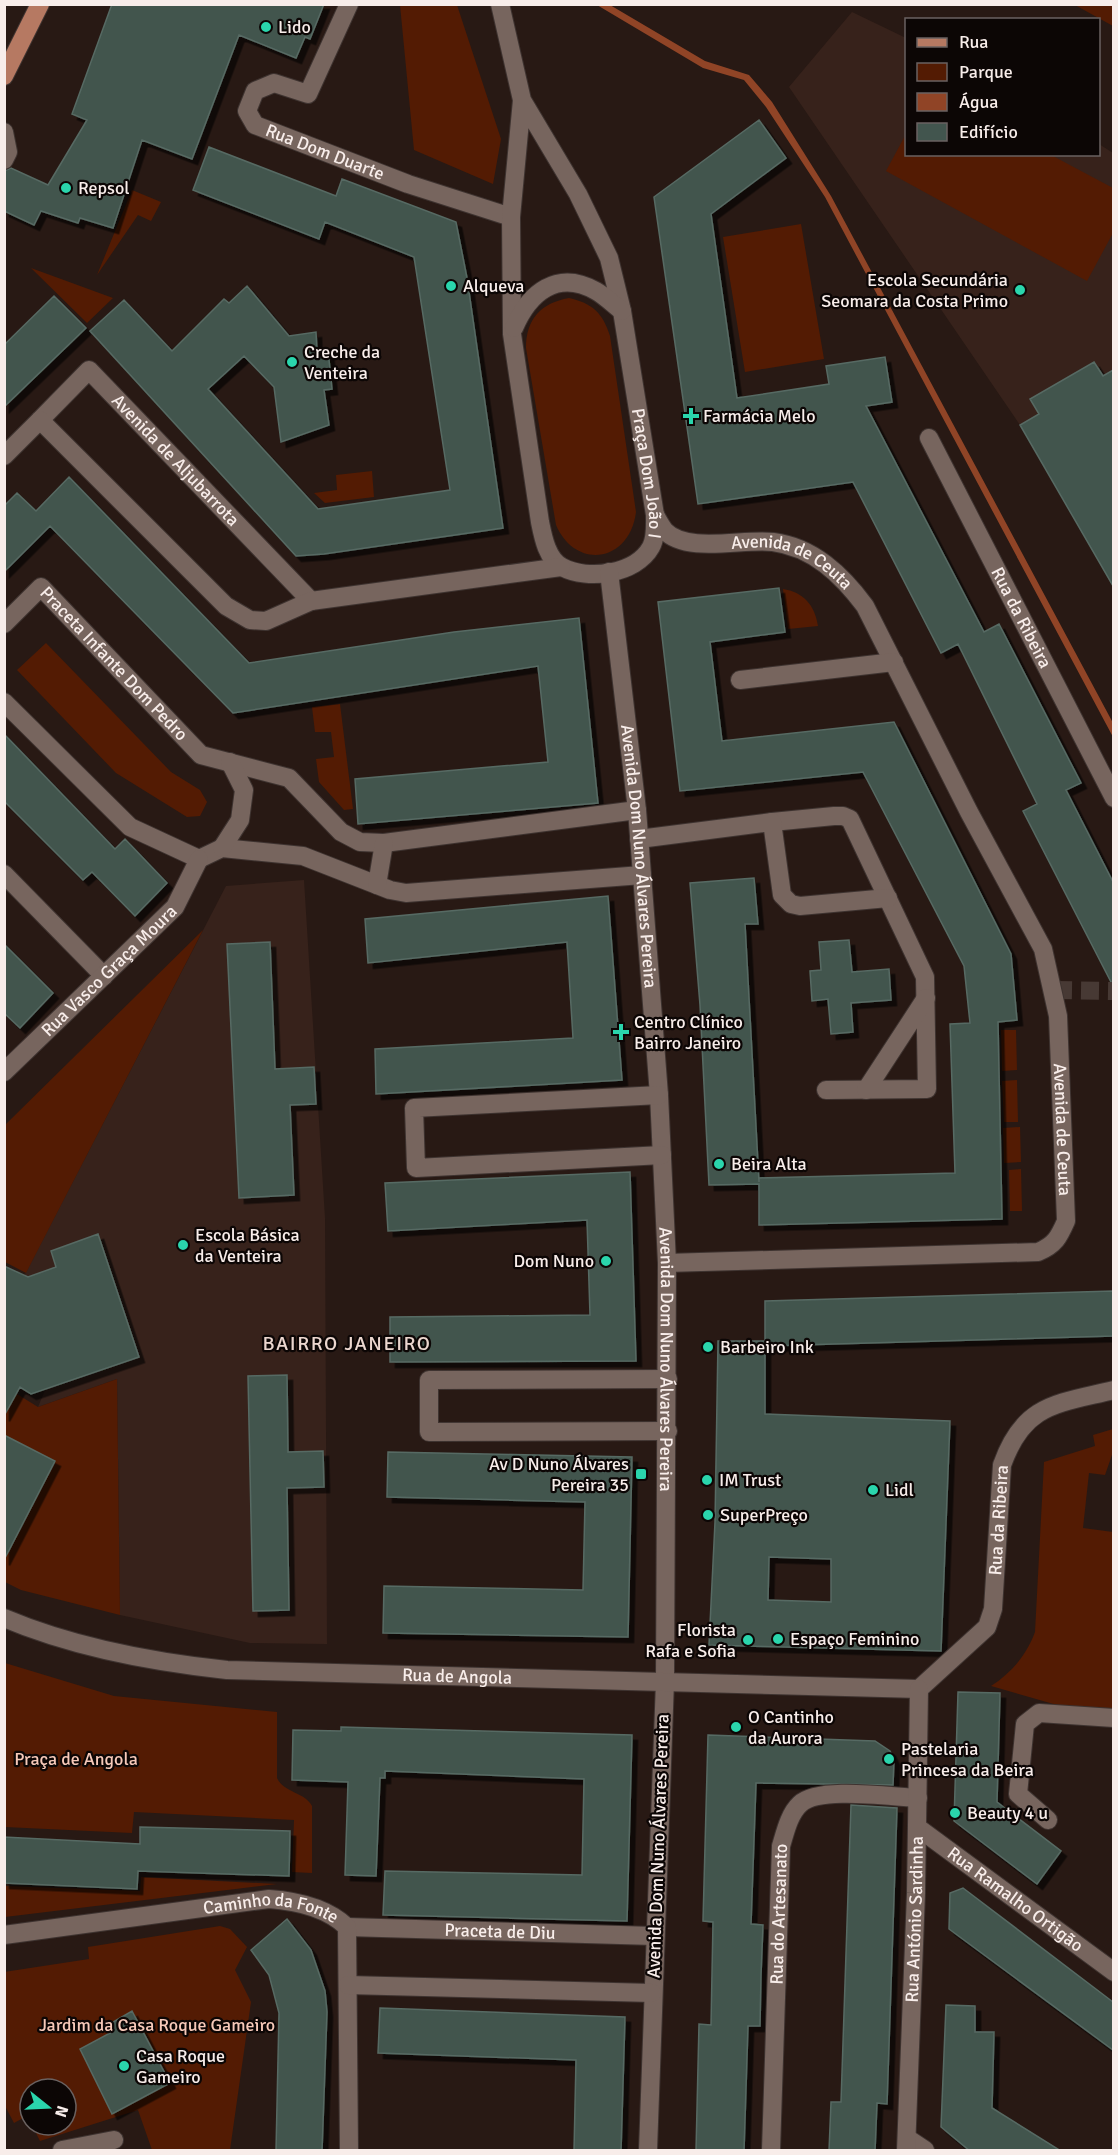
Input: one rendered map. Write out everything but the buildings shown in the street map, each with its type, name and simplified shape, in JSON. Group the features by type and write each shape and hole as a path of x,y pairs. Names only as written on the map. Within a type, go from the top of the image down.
{"main road":[{"path":"4,76 40,4"}],"street":[{"name":"Rua Dom Duarte","path":"349,4 308,94 274,83 255,91 247,111 255,125 408,184 511,217"},
{"path":"40,420 226,606 250,620 266,621 311,601 561,567 544,543 512,334 511,217 522,100 500,4"},
{"name":"Praça Dom João I","path":"522,100 578,194 609,258 622,311 655,516 655,534 651,546 636,565 609,572 585,573 561,567"},
{"path":"4,132 9,152 4,160"},
{"path":"512,334 523,308 543,288 560,283 576,284 596,291 622,311"},
{"name":"Avenida de Aljubarrota","path":"4,456 88,370 311,601"},
{"name":"Rua da Ribeira","path":"929,438 1113,798"},
{"name":"Avenida de Ceuta","path":"655,516 666,532 683,539 706,544 773,542 799,549 823,562 846,579 865,606 969,812 1043,949 1058,1016 1066,1221 1059,1239 1052,1247 1038,1252 667,1263"},
{"name":"Avenida Dom Nuno Álvares Pereira","path":"609,572 637,810 659,1095 667,1263 668,1431 665,1681 648,2151"},
{"name":"Praceta Infante Dom Pedro","path":"4,624 41,588 201,755 289,778 341,832 360,842 384,843 637,810"},
{"path":"740,680 894,662"},
{"path":"4,702 130,827 198,859 222,848 303,856 377,885 406,893 642,875"},
{"path":"222,848 240,819 244,790 230,762"},
{"path":"639,839 834,816 850,819 926,977 927,1089 826,1090"},
{"path":"772,822 782,895 791,904 800,906 888,898"},
{"path":"377,885 384,843"},
{"name":"Rua Vasco Graça Moura","path":"4,1072 175,907 198,859"},
{"path":"4,874 104,976"},
{"path":"866,1090 926,998"},
{"path":"659,1095 414,1108 416,1168 662,1155"},
{"path":"668,1379 429,1380 429,1432 668,1431"},
{"name":"Rua da Ribeira","path":"919,1689 987,1627 993,1609 1002,1465 1009,1444 1034,1415 1050,1406 1113,1390"},
{"name":"Rua de Angola","path":"4,1618 27,1628 102,1649 174,1664 227,1670 338,1675 665,1681 919,1689"},
{"name":"Rua António Sardinha","path":"907,2144 918,1798 919,1689"},
{"path":"1048,1820 1018,1794 1025,1724 1039,1713 1113,1718"},
{"name":"Rua do Artesanato","path":"771,2151 781,1846 787,1825 799,1805 812,1796 831,1794 918,1798"},
{"name":"Rua Ramalho Ortigão","path":"917,1827 1113,1972"},
{"name":"Caminho da Fonte","path":"4,1935 268,1899 316,1908 334,1917 347,1927 349,2151"},
{"name":"Praceta de Diu","path":"347,1927 654,1936"},
{"path":"348,1985 652,1993"},
{"path":"62,2151 114,2140"},
{"path":"907,2144 925,2151"}],"shaded area":[{"name":"Escola Secundária Seomara da Costa Primo","path":"852,12 905,38 905,156 1100,156 1100,145 1113,153 1113,587 1020,425 789,87"},
{"name":"Escola Básica da Venteira","path":"304,880 325,1218 327,1644 250,1643 120,1615 117,1379 38,1407 48,1383 23,1278 226,886"}],"green space":[{"path":"400,5 457,5 501,139 493,184 414,150"},
{"path":"1075,5 1113,5 1113,26"},
{"path":"905,136 905,156 1053,156 1113,188 1113,233 1087,281 886,171"},
{"path":"132,190 161,202 151,221 138,215 97,275"},
{"path":"801,224 824,359 745,372 723,237"},
{"path":"31,268 113,298 87,323"},
{"path":"569,298 595,310 604,321 610,336 636,512 632,529 624,542 613,550 601,554 589,554 576,549 565,540 556,525 526,348 529,329 537,314 550,304"},
{"path":"372,471 374,497 325,503 314,493 337,490 336,475"},
{"path":"783,589 802,596 807,601 814,612 818,626 788,629"},
{"path":"46,643 171,772 200,790 207,802 200,816 187,817 116,773 17,670"},
{"path":"340,704 353,809 344,810 319,782 316,759 334,757 331,732 315,732 312,707"},
{"path":"203,930 26,1273 5,1262 5,1125"},
{"path":"1001,1030 1016,1030 1017,1070 1002,1071"},
{"path":"1017,1080 1018,1122 1004,1122 1002,1081"},
{"path":"1020,1127 1021,1162 1004,1163 1003,1128"},
{"path":"1021,1169 1022,1211 1010,1211 1009,1170"},
{"path":"117,1379 120,1615 21,1590 5,1582 4,1386 38,1407"},
{"path":"1113,1429 1113,1452 1105,1475 1089,1473 1083,1528 1113,1532 1113,1709 1107,1711 1057,1705 991,1686 1017,1663 1035,1632 1044,1462 1095,1446 1093,1435"},
{"name":"Praça de Angola","path":"5,1663 114,1696 277,1712 277,1778 284,1787 305,1798 312,1806 312,1873 292,1872 294,1820 134,1812 132,1833 5,1827"},
{"path":"141,1877 277,1884 5,1917 5,1886 140,1891"},
{"name":"Jardim da Casa Roque Gameiro","path":"220,1926 230,1929 247,1947 235,1970 251,2002 230,2150 152,2150 138,2110 78,2129 78,2077 18,2077 18,2121 14,2123 5,2106 4,1972 89,1959 88,1947"},
{"name":"Jardim da Casa Roque Gameiro","path":"38,2137 53,2137 40,2141"}],"water":[{"path":"597,5 610,5 705,61 749,75 772,102 831,196 1113,723 1113,737 825,197 766,107 744,80 703,68"}],"tunnel":[{"path":"1054,990 1114,991"}],"place":[{"name":"Lido","path":"266,27"},
{"name":"Repsol","path":"66,188"},
{"name":"Alqueva","path":"451,286"},
{"name":"Escola Secundária Seomara da Costa Primo","path":"1020,290"},
{"name":"Creche da Venteira","path":"292,362"},
{"name":"Farmácia Melo","path":"691,416"},
{"name":"Centro Clínico Bairro Janeiro","path":"621,1032"},
{"name":"Beira Alta","path":"719,1164"},
{"name":"Escola Básica da Venteira","path":"183,1245"},
{"name":"Dom Nuno","path":"606,1261"},
{"name":"Barbeiro Ink","path":"708,1347"},
{"name":"Av D Nuno Álvares Pereira 35","path":"641,1474"},
{"name":"IM Trust","path":"707,1480"},
{"name":"Lidl","path":"873,1490"},
{"name":"SuperPreço","path":"708,1515"},
{"name":"Espaço Feminino","path":"778,1639"},
{"name":"Florista Rafa e Sofia","path":"748,1640"},
{"name":"O Cantinho da Aurora","path":"736,1727"},
{"name":"Pastelaria Princesa da Beira","path":"889,1759"},
{"name":"Beauty 4 u","path":"955,1813"},
{"name":"Casa Roque Gameiro","path":"124,2066"}],"district":[{"name":"BAIRRO JANEIRO","path":"347,1343"}]}
